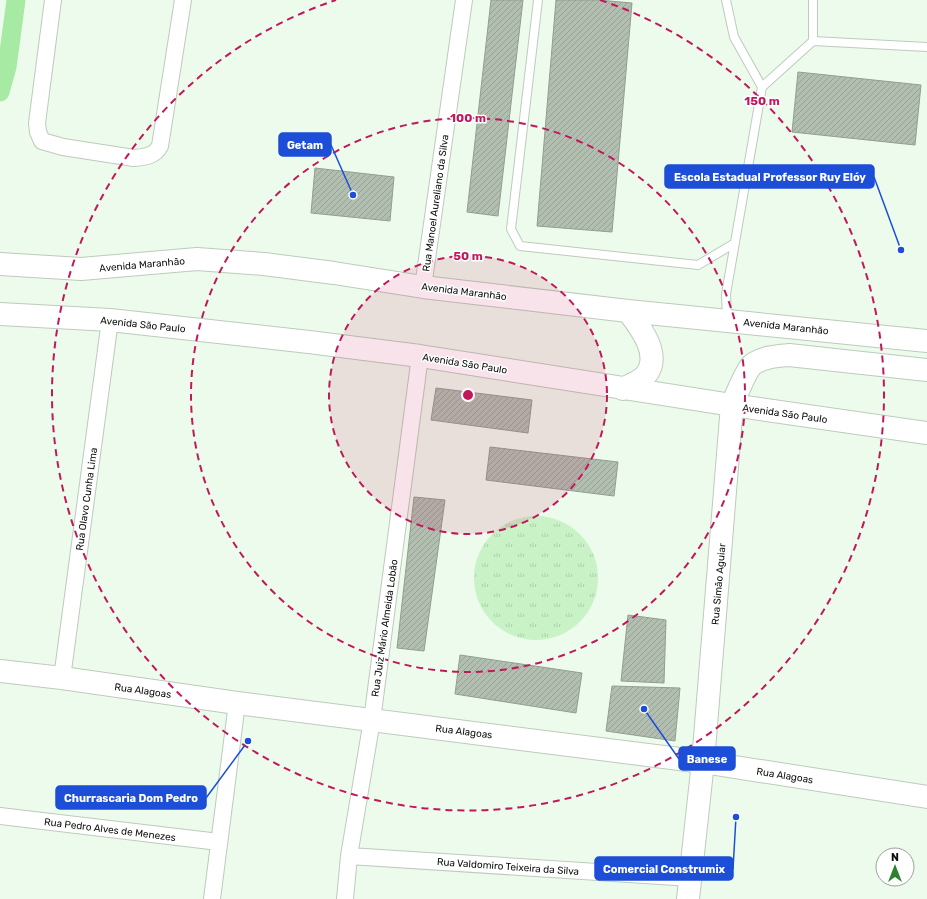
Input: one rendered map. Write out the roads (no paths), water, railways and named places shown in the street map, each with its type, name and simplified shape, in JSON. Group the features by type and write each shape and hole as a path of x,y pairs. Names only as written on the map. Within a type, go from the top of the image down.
{"main road":[{"name":"Avenida Maranhão","path":"0,264 45,268 81,269 197,259 264,264 423,287 628,311 927,341"},
{"path":"623,388 645,375 651,360 650,346 646,336 628,311"},
{"name":"Avenida São Paulo","path":"0,314 110,320 420,356 732,405 927,433"},
{"path":"732,405 752,366 765,359 776,356 789,356 927,370"},
{"name":"Rua Simão Aguiar","path":"690,889 703,762 732,405"},
{"name":"Rua Alagoas","path":"0,671 62,678 237,703 703,762 927,797"}],"street":[{"path":"53,0 37,123 39,137 42,141 56,146 142,158 153,154 160,146 183,0"},
{"name":"Rua Manoel Aureliano da Silva","path":"423,287 464,0"},
{"name":"Rua Olavo Cunha Lima","path":"62,678 110,320"},
{"name":"Rua Juiz Mário Almeida Lobão","path":"345,899 349,856 372,720 420,356"},
{"path":"212,899 237,703"},
{"name":"Rua Pedro Alves de Menezes","path":"0,816 219,842"},
{"name":"Rua Valdomiro Teixeira da Silva","path":"349,856 690,889"}],"lane":[{"path":"538,0 511,229 520,246 698,265 735,243"},
{"path":"726,0 734,37 762,87"},
{"path":"813,0 813,41"},
{"path":"727,320 726,294 762,87 813,41 927,47"}],"waterway":[{"path":"0,92 7,67 16,0"}],"place":[{"name":"Getam","path":"353,195"},
{"name":"Escola Estadual Professor Ruy Elóy","path":"901,250"},
{"name":"Banese","path":"644,709"},
{"name":"Churrascaria Dom Pedro","path":"248,741"},
{"name":"Comercial Construmix","path":"736,817"}]}
